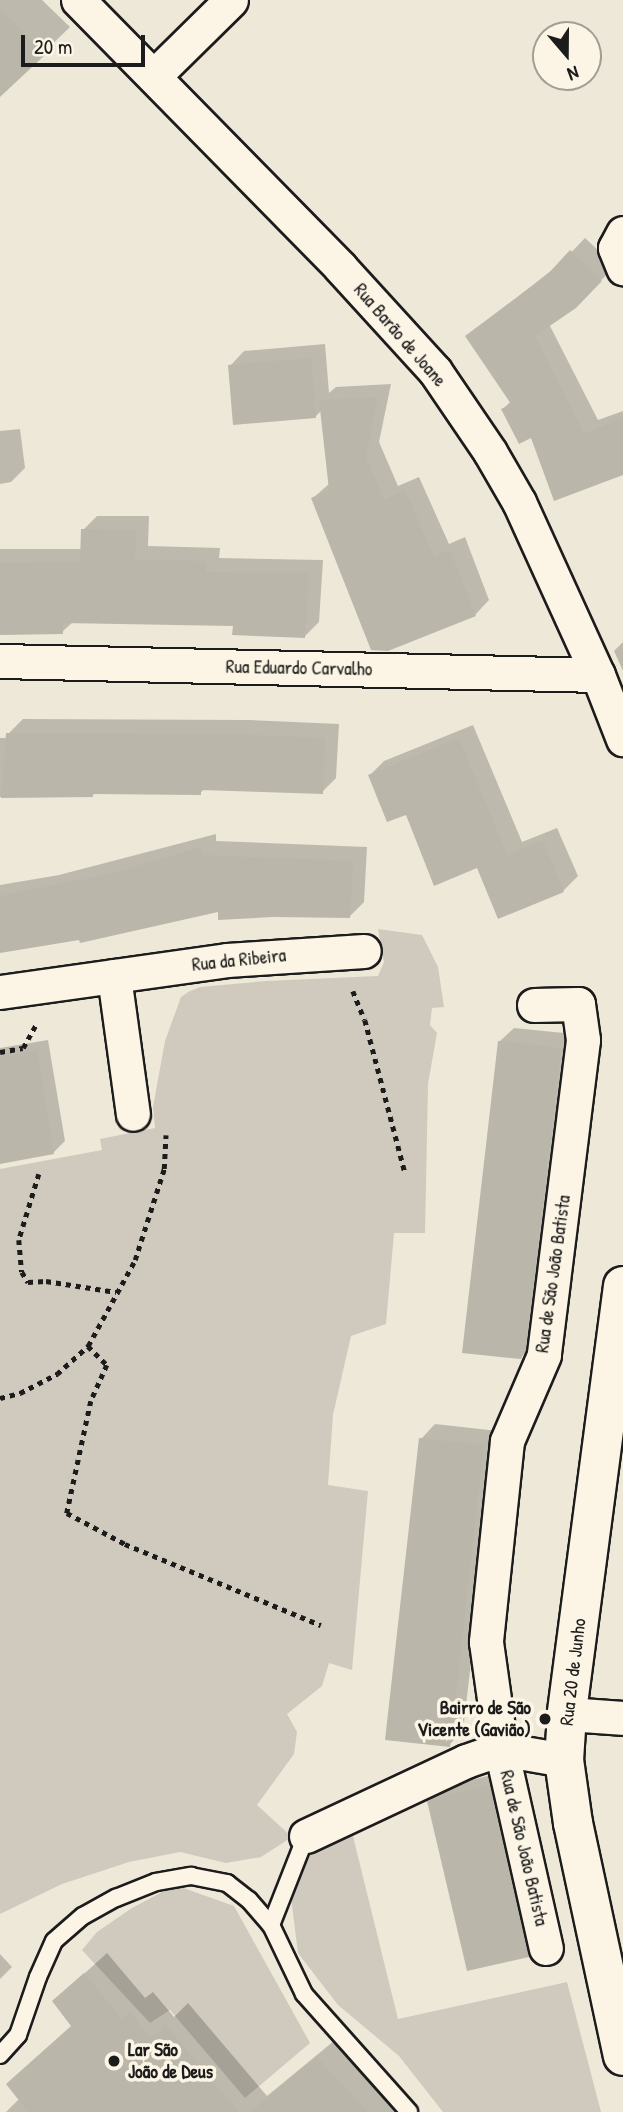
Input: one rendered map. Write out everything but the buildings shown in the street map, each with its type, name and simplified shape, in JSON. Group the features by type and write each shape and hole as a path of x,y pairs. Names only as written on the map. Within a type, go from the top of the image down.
{"street":[{"name":"Rua Barão de Joane","path":"78,0 341,268 435,371 490,452 519,502 598,675 623,739"},
{"path":"154,76 231,0"},
{"path":"623,233 615,248 623,268"},
{"name":"Rua Eduardo Carvalho","path":"0,660 598,675"},
{"name":"Rua da Ribeira","path":"0,992 227,960 350,951"},
{"path":"114,976 133,1114"},
{"name":"Rua de São João Batista","path":"534,1005 578,1004 583,1040 544,1355 507,1441 486,1642 501,1749 546,1948"},
{"name":"Rua 20 de Junho","path":"623,1289 567,1714 564,1760 573,1824 623,2056"},
{"path":"567,1714 623,1718"},
{"name":"Rua de São João Batista","path":"306,1836 466,1761 501,1749 564,1760"}],"lane":[{"name":"Rua de São João Batista","path":"271,1924 306,1836"},
{"path":"0,2055 18,2035 54,1941 83,1916 116,1898 156,1882 191,1876 227,1883 249,1900 271,1924 304,1994 409,2112"}],"path":[{"path":"350,951 365,1020 405,1172"},
{"path":"0,1052 23,1048 36,1024"},
{"path":"0,1398 20,1393 57,1374 88,1346 135,1260 164,1169 166,1133"},
{"path":"39,1174 19,1240 22,1272 28,1282 46,1281 116,1292"},
{"path":"88,1346 107,1365 92,1401 67,1513 125,1544 321,1625"}],"shaded area":[{"path":"378,929 422,935 438,967 444,1007 432,1008 430,1025 437,1033 428,1084 425,1233 394,1233 386,1324 351,1336 333,1415 328,1485 368,1491 352,1670 329,1663 322,1686 287,1714 297,1732 294,1754 257,1805 292,1837 261,1857 226,1863 180,1852 129,1862 62,1884 0,1914 0,1169 102,1150 100,1139 155,1128 153,1107 165,1041 181,997 188,992 200,987 266,981 378,976 384,962"},
{"path":"349,1820 398,2019 567,1982 601,2112 443,2112 399,2056 338,2005 298,1953 291,1898 315,1843"},
{"path":"175,1885 234,1906 310,2043 245,2098 170,2010 150,2023 82,1950 97,1932 132,1908"}],"place":[{"name":"Bairro de São Vicente (Gavião)","path":"545,1719"},
{"name":"Lar São João de Deus","path":"114,2061"}]}
